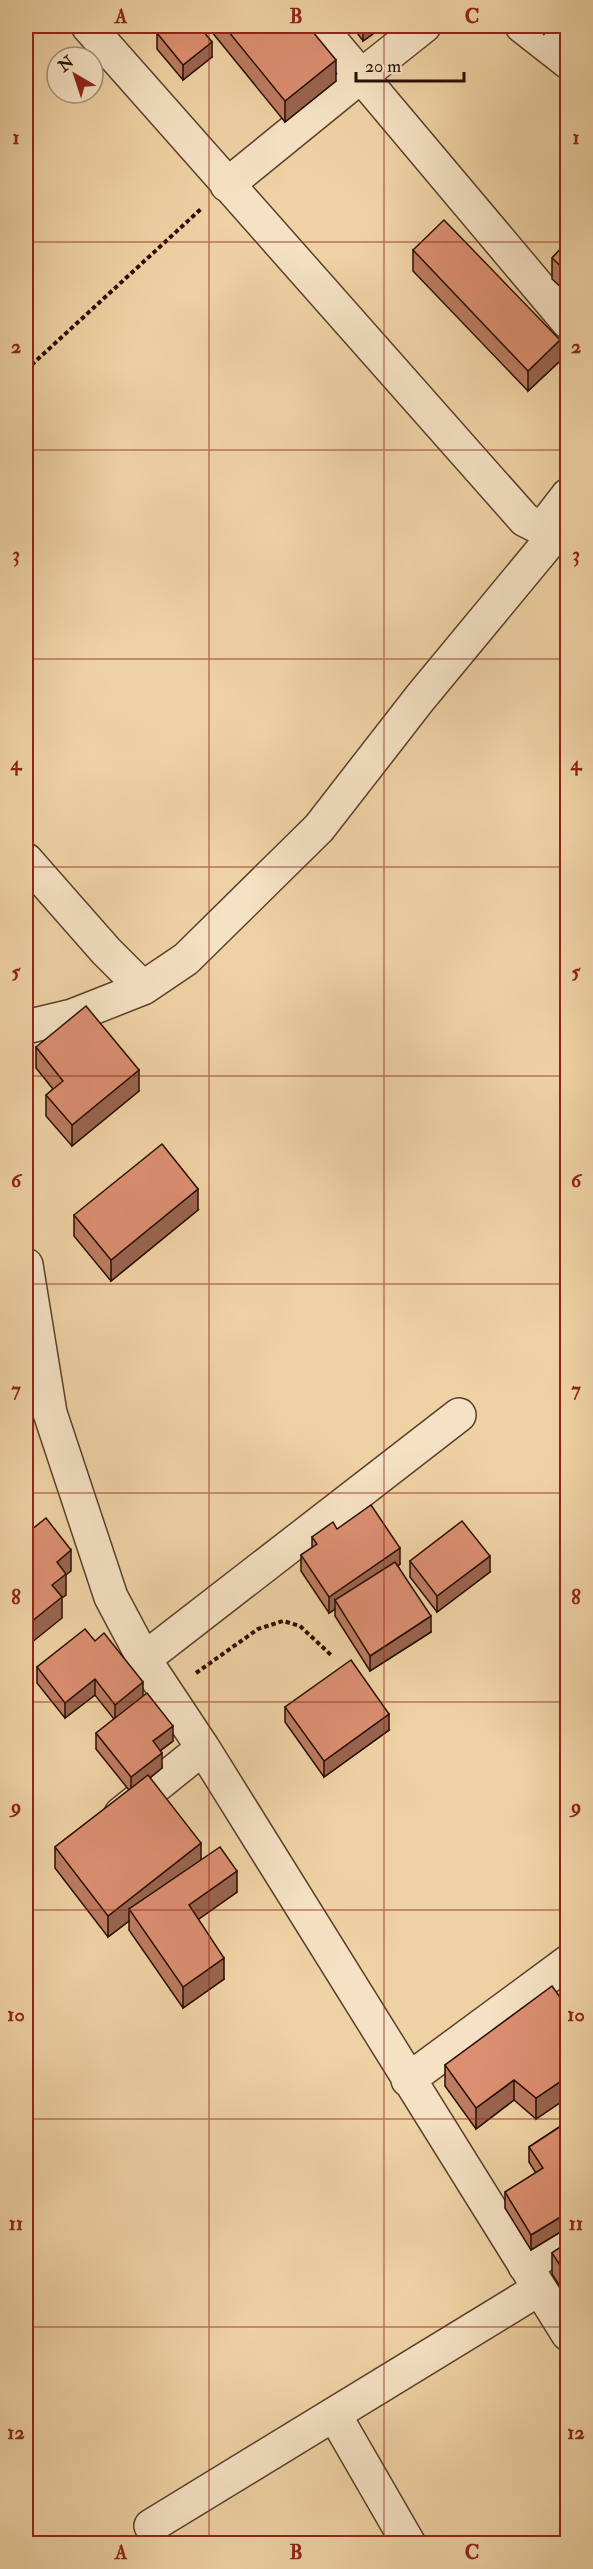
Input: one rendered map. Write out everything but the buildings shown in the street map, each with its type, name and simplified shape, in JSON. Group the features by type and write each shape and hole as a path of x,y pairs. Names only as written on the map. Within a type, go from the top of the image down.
{"street":[{"path":"88,26 525,520 539,527 548,521 567,495"},
{"path":"319,26 567,322"},
{"path":"227,185 424,26"},
{"path":"522,26 567,62"},
{"path":"26,1027 72,1016 143,988 186,959 319,828 420,698 567,519"},
{"path":"26,860 106,951 143,988"},
{"path":"26,1265 50,1413 111,1597 144,1659 203,1748 567,2334"},
{"path":"144,1659 459,1415"},
{"path":"101,1831 203,1748"},
{"path":"408,2080 567,1962"},
{"path":"151,2526 334,2414 532,2278 567,2241"},
{"path":"334,2414 409,2544"}],"path":[{"path":"26,370 227,185"},
{"path":"166,1694 258,1629 283,1621 300,1626 331,1655"}]}
